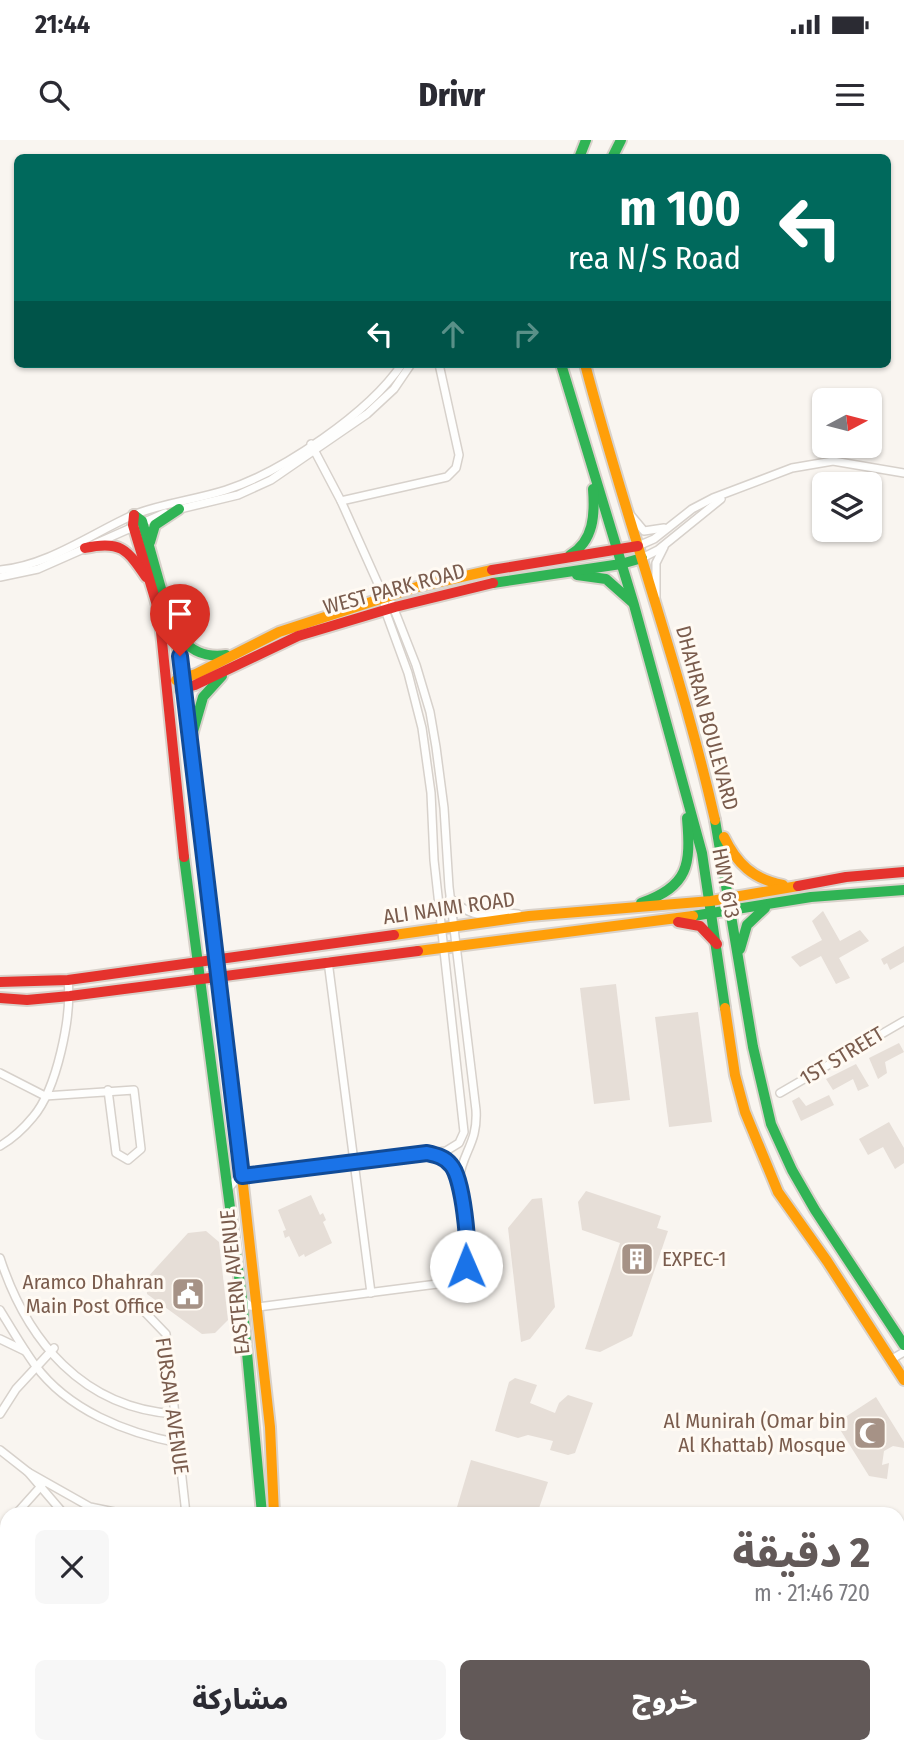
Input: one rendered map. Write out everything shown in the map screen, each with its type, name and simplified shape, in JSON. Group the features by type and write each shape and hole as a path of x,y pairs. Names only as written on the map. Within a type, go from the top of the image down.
{"main road":[{"name":"HWY 613","path":"562,368 634,604 702,853 718,946 735,1075 759,1148 778,1192 904,1380"},
{"name":"DHAHRAN BOULEVARD","path":"586,368 596,413 689,714 714,814 759,1078 771,1124 815,1210 903,1345"},
{"path":"562,559 580,548 593,519 592,469"},
{"path":"150,548 150,533 156,523 179,509"},
{"name":"EASTERN AVENUE","path":"136,521 150,548 175,631 183,683 258,1307 270,1427 274,1507"},
{"name":"EASTERN AVENUE","path":"136,521 153,588 166,686 182,841 242,1298 261,1507"},
{"name":"EASTERN AVENUE","path":"85,548 102,543 120,544 131,553 153,588"},
{"name":"WEST PARK ROAD","path":"237,659 279,632 384,597 471,574 638,546"},
{"name":"WEST PARK ROAD","path":"166,686 183,683 298,636 454,591 621,564 642,558"},
{"path":"553,574 606,579 634,604"},
{"path":"175,631 182,642 197,653 237,659"},
{"path":"191,755 192,732 203,697 237,659"},
{"path":"612,911 655,899 681,878 690,858 685,795"},
{"path":"714,814 741,868 750,875 772,883 800,886"},
{"name":"ALI NAIMI ROAD","path":"0,982 68,980 529,916 711,901 846,877 904,872"},
{"name":"ALI NAIMI ROAD","path":"0,998 27,1000 70,996 713,914 849,893 904,890"},
{"path":"739,962 742,937 749,921 760,910 780,903"},
{"path":"658,921 700,926 718,946"}],"street":[{"path":"0,577 38,569 85,548 136,521 157,506 208,495 248,482 313,447 375,398 399,368"},
{"path":"0,570 39,560 136,521 222,500 256,487 380,403 408,368"},
{"path":"341,501 440,479 456,468 459,455 440,368"},
{"path":"242,1298 250,1306 258,1307 445,1283 454,1280 463,1272 467,1251 458,1180 460,1169 472,1147 477,1123 450,946 444,808 430,712 390,609 341,501 313,447"},
{"path":"638,546 654,539 692,509 768,476 815,463 833,461 904,474"},
{"path":"642,558 666,544 727,494"},
{"path":"625,507 644,531 660,530 677,521"},
{"path":"656,604 656,563 666,544"},
{"path":"229,1189 234,1179 242,1176 354,1163 454,1147 464,1132 450,946 422,728 390,609"},
{"path":"450,898 465,911 481,916 510,913 529,916"},
{"path":"328,961 370,1293"},
{"path":"0,1146 34,1117 51,1087 70,996 68,980"},
{"name":"1ST STREET","path":"780,1093 904,1021"},
{"path":"0,1073 45,1096 108,1090 134,1090 141,1149 128,1160 116,1153 108,1090"},
{"path":"427,1153 450,1163 458,1180"},
{"path":"0,1258 17,1305 32,1331 98,1393 136,1408 175,1414"},
{"name":"FURSAN AVENUE","path":"140,1307 166,1334 186,1507"},
{"path":"0,1310 36,1367 87,1410 115,1425 149,1438 179,1443"},
{"path":"0,1339 26,1351"},
{"path":"889,1355 903,1345"},
{"path":"0,1414 16,1389 52,1350"},
{"path":"0,1450 43,1485 59,1507"},
{"path":"43,1485 90,1507"},
{"path":"23,1507 43,1485"}],"building":[{"path":"823,911 840,941 860,930 869,941 839,958 850,978 836,984 821,956 800,967 791,957 822,940 812,921"},
{"path":"904,946 904,962 890,970 887,963 884,965 881,959"},
{"path":"616,984 630,1100 594,1104 580,988"},
{"path":"698,1012 712,1122 669,1127 655,1017"},
{"path":"899,1043 904,1052 885,1062 887,1073 878,1079 869,1058"},
{"path":"856,1064 869,1086 858,1091 853,1079 833,1090 826,1079"},
{"path":"829,1095 834,1105 801,1121 792,1101 799,1097 806,1106"},
{"path":"889,1122 904,1148 904,1163 895,1169 883,1147 868,1155 859,1139"},
{"name":"EXPEC-1","path":"586,1191 661,1216 657,1228 668,1231 632,1336 600,1352 585,1349 620,1243 582,1230 578,1202"},
{"path":"311,1195 320,1215 323,1213 326,1220 323,1222 332,1243 305,1257 304,1254 299,1257 289,1236 285,1238 283,1231 286,1230 278,1210"},
{"path":"542,1198 555,1307 530,1339 521,1342 508,1228 532,1199"},
{"path":"206,1231 219,1242 228,1320 215,1333 202,1334 147,1294 146,1279 188,1233"},
{"path":"515,1378 537,1385 530,1403 555,1413 559,1403 568,1395 593,1403 575,1453 568,1455 550,1450 553,1441 528,1435 518,1438 495,1431 509,1382"},
{"name":"Al Munirah (Omar bin Al Khattab) Mosque","path":"876,1397 904,1442 904,1448 893,1446 884,1451 882,1465 889,1463 887,1479 869,1476 836,1423"},
{"path":"471,1460 548,1482 539,1507 457,1507"}],"traffic: fast":[{"path":"581,154 586,140"},
{"path":"614,154 621,140"},
{"path":"562,368 634,605 702,853 725,1008"},
{"path":"570,555 588,535 594,508 593,489"},
{"path":"150,542 155,525 179,509"},
{"path":"134,515 142,521 180,656 239,1149"},
{"path":"493,583 621,564 642,558"},
{"path":"577,575 606,579 632,602"},
{"path":"177,634 198,652 226,655"},
{"path":"192,735 203,697 222,676"},
{"path":"641,903 669,889 684,872 688,849 687,818"},
{"path":"715,820 753,1047 771,1124 792,1170 815,1210 904,1345"},
{"path":"184,857 242,1299 261,1507"},
{"path":"693,916 811,897 904,890"},
{"path":"740,949 747,925 765,908"}],"traffic: slow":[{"path":"586,368 686,705 715,820"},
{"path":"176,680 196,674 279,632 417,587 492,570"},
{"path":"724,837 734,855 747,869 763,879 783,885"},
{"path":"394,935 529,916 711,901 798,886"},
{"path":"418,951 693,916"},
{"path":"725,1008 735,1075 745,1112 778,1192 827,1261 904,1380"},
{"path":"239,1149 270,1427 274,1507"}],"traffic: jam":[{"path":"134,515 133,525 159,612 184,857"},
{"path":"85,548 107,545 122,549 146,577"},
{"path":"492,570 638,546"},
{"path":"180,689 195,685 298,636 395,607 493,583"},
{"path":"798,886 846,877 904,872"},
{"path":"678,922 700,926 717,944"},
{"path":"0,982 68,980 394,935"},
{"path":"0,998 27,1000 70,996 418,951"}],"place":[{"name":"EXPEC-1","path":"637,1259"},
{"name":"Aramco Dhahran Main Post Office","path":"188,1294"},
{"name":"Al Munirah (Omar bin Al Khattab) Mosque","path":"870,1433"}],"route":[{"path":"180,656 242,1176 427,1153 436,1155 450,1163 458,1180 467,1251 466,1266"}]}
